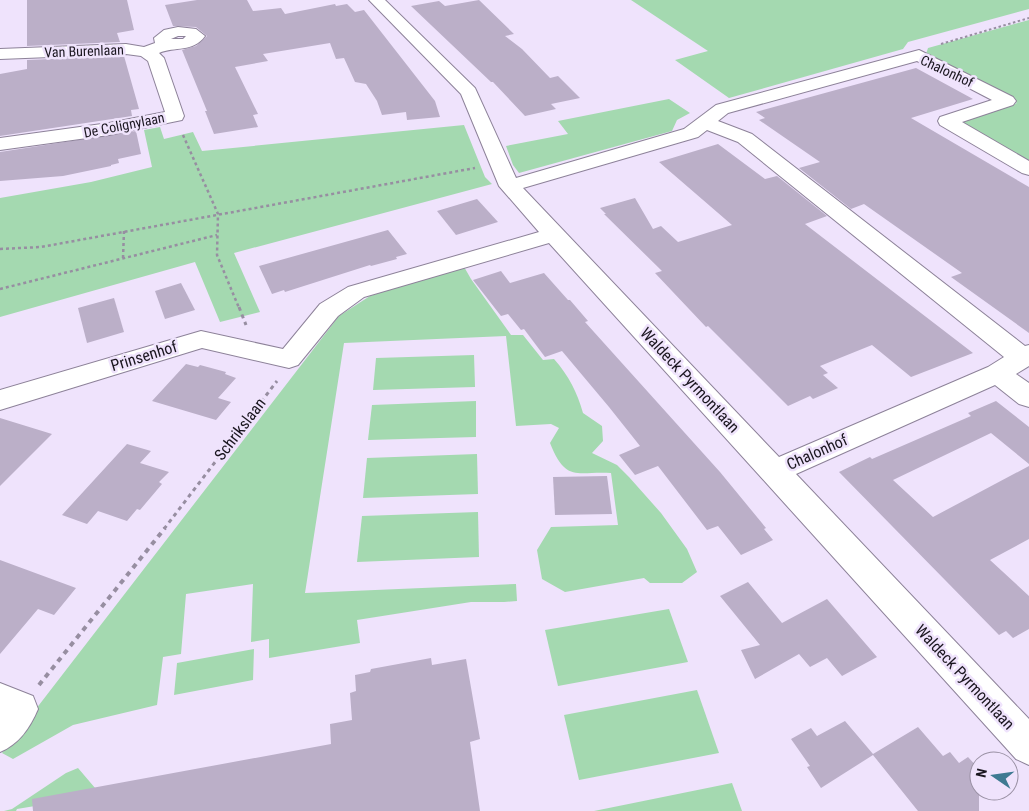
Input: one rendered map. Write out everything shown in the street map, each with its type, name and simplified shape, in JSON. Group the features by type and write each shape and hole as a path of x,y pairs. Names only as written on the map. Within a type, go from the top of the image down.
{"street":[{"name":"Waldeck Pyrmontlaan","path":"376,0 470,92 498,164 509,186 1029,746"},
{"name":"Van Burenlaan","path":"0,54 126,49 146,52 166,44"},
{"name":"De Colignylaan","path":"0,144 109,129 175,116 156,58 146,52"},
{"name":"Chalonhof","path":"509,186 691,133 722,109 919,55 1007,101 946,121 1029,169"},
{"name":"Chalonhof","path":"705,122 745,138 1025,356 997,373 775,471"},
{"path":"289,359 329,310 356,292 554,234"},
{"name":"Prinsenhof","path":"0,400 201,339 289,359"},
{"path":"997,373 1029,397"}],"path":[{"path":"919,55 919,50 1029,18"},
{"path":"175,116 218,214 217,255 250,334 244,348"},
{"path":"0,249 41,247 498,164"},
{"path":"123,258 124,231"},
{"path":"0,289 218,235"},
{"name":"Schrikslaan","path":"7,714 183,505 283,373 289,359"}],"green space":[{"path":"631,0 1029,0 1029,9 908,42 903,49 729,98 675,60 708,51"},
{"path":"1029,20 1029,162 960,122 1017,103 926,54 928,48"},
{"path":"669,99 690,113 677,120 672,131 519,173 513,165 506,146 568,134 558,121"},
{"path":"464,125 485,177 492,184 234,253 260,312 220,322 195,262 0,317 0,198 91,182 152,167 144,130 160,127 164,139 193,132 202,151"},
{"path":"463,265 511,335 523,335 543,360 554,359 559,365 572,384 583,413 602,426 603,441 592,453 617,465 661,513 687,549 697,572 682,583 650,583 644,578 565,592 542,579 537,550 551,527 618,525 611,473 581,473 567,470 561,464 550,443 559,428 551,424 516,426 506,336 344,343 305,593 516,584 517,601 471,602 357,620 360,643 269,658 269,639 251,642 253,584 186,594 181,654 163,657 157,705 73,725 13,759 2,753 339,316 370,296"},
{"path":"474,355 475,387 373,390 376,358"},
{"path":"476,401 476,437 368,440 372,405"},
{"path":"477,454 478,494 363,498 367,458"},
{"path":"478,512 479,557 357,562 362,516"},
{"path":"669,609 688,662 558,686 545,630"},
{"path":"254,649 253,680 174,695 177,663"},
{"path":"697,690 719,753 579,780 564,715"},
{"path":"78,768 101,795 17,809 16,811 4,811 12,809 66,773"},
{"path":"732,783 742,811 594,811"}],"building":[{"path":"27,0 127,0 134,30 117,33 120,42 27,46"},
{"path":"197,0 247,0 253,11 281,8 285,14 335,4 336,6 347,4 355,12 364,10 435,101 440,117 407,120 406,112 382,115 377,101 366,84 355,82 344,58 336,59 330,43 263,54 268,61 235,67 258,114 253,115 258,127 214,134 205,111 207,111 182,50 196,46 207,36 196,27 173,26 165,5"},
{"path":"479,0 514,34 505,36 522,49 550,78 558,76 580,98 551,104 556,109 525,116 493,82 411,6 439,1 445,6"},
{"path":"124,56 139,109 131,110 132,116 0,136 0,74 27,69 27,60"},
{"path":"916,68 973,99 911,118 1029,187 1029,333 951,277 962,273 864,204 851,209 799,168 820,162 759,120 765,118 756,112"},
{"path":"136,131 141,154 118,159 119,163 111,166 63,176 0,181 0,152"},
{"path":"718,144 765,179 777,176 827,216 805,224 973,353 911,377 872,345 820,366 828,373 823,375 838,388 813,399 810,396 788,406 708,326 706,327 655,273 662,271 600,208 635,198 653,229 661,226 678,242 732,225 659,162"},
{"path":"477,199 498,222 456,235 437,211"},
{"path":"388,230 407,254 396,257 397,259 370,265 285,292 284,290 272,294 259,266"},
{"path":"501,271 510,283 544,273 588,321 585,322 720,472 766,528 764,529 773,540 741,555 718,526 707,530 658,466 635,475 619,455 640,446 609,407 562,351 545,357 524,329 521,330 508,314 501,316 473,280"},
{"path":"181,283 195,310 165,319 155,291"},
{"path":"114,298 124,332 87,343 78,308"},
{"path":"186,364 198,367 200,365 226,372 225,374 236,378 218,398 231,402 216,420 152,401"},
{"path":"996,401 1029,427 1029,464 991,433 893,480 933,517 1029,466 1029,539 990,560 1029,596 1029,629 1013,638 1006,631 999,635 839,472 870,457 872,459 971,416 968,413"},
{"path":"0,418 52,434 0,486"},
{"path":"127,444 151,451 140,463 169,472 159,482 162,484 140,510 137,509 127,521 98,511 87,524 62,515"},
{"path":"607,476 612,514 555,515 553,477"},
{"path":"0,560 76,588 54,615 38,609 0,654"},
{"path":"748,582 782,623 827,599 877,657 842,676 827,658 810,667 799,654 755,679 741,650 760,645 720,596"},
{"path":"431,658 432,665 466,659 480,739 470,742 480,811 33,811 32,799 331,744 330,724 352,720 350,693 356,691 355,675 370,672 371,669"},
{"path":"845,721 873,754 918,727 943,756 950,752 959,763 969,758 969,801 979,801 979,811 918,811 873,755 821,788 807,767 810,766 791,739 811,728 817,736"}]}
